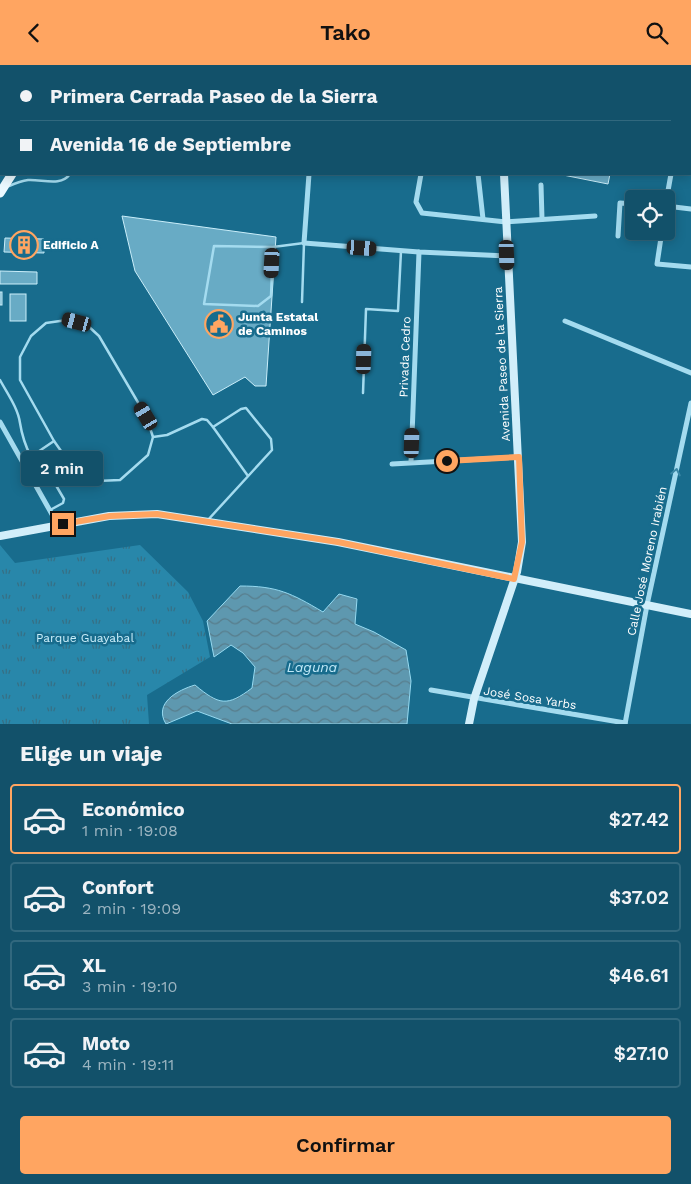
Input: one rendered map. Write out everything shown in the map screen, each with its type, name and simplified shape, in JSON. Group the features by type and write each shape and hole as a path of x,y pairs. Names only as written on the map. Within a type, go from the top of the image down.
{"main road":[{"path":"2,191 11,175"},
{"name":"Avenida Paseo de la Sierra","path":"469,724 474,699 514,579 522,542 504,175"},
{"path":"0,536 110,516 157,514 338,542 691,614"}],"street":[{"path":"309,175 304,243 401,251 507,255"},
{"path":"421,175 416,202 422,213 506,222 595,216"},
{"path":"478,175 483,219"},
{"path":"668,190 671,175"},
{"path":"541,185 542,219"},
{"path":"618,236 620,203 625,203"},
{"path":"675,208 691,209"},
{"path":"661,240 657,264 691,267"},
{"name":"Privada Cedro","path":"411,463 419,252"},
{"path":"565,321 691,373"},
{"name":"Calle José Moreno Irabién","path":"625,724 647,605 691,403"},
{"path":"0,423 58,525"},
{"path":"392,463 519,457"},
{"name":"José Sosa Yarbs","path":"431,690 625,724"}],"lane":[{"path":"2,191 20,181 57,182 66,179 69,175"},
{"path":"273,247 271,296 258,306 204,304 214,246 273,247 304,243 302,302"},
{"path":"363,393 366,309 398,311 401,251"},
{"path":"67,320 87,325 99,336 146,416 153,437 148,455 120,480 97,481 73,468 54,441 20,380 20,357 31,336 46,323 67,320"},
{"path":"0,380 13,404 20,423 23,441 31,457"},
{"path":"206,522 272,450 271,439 246,408 241,409 213,427"},
{"path":"153,437 167,435 202,419 207,420 248,476"},
{"path":"22,462 54,441"},
{"path":"37,453 64,499 63,503 50,511"}],"green space":[{"name":"Parque Guayabal","path":"0,545 15,563 140,545 188,592 203,621 210,657 147,695 149,724 0,724"}],"water":[{"name":"Laguna","path":"240,586 274,589 292,595 323,612 339,594 357,599 355,624 374,632 406,650 411,681 407,724 232,724 197,711 166,724 163,717 165,704 175,694 188,687 195,685 211,697 223,701 236,698 252,688 255,667 243,653 231,645 214,657 207,621"}],"building":[{"path":"563,175 610,175 608,184"},
{"name":"Junta Estatal de Caminos","path":"122,216 276,237 266,386 255,386 245,377 213,395 135,271"},
{"name":"Edificio A","path":"5,238 44,239 44,253 4,252"},
{"path":"0,271 37,272 37,284 0,284"},
{"path":"0,292 2,292 2,305 0,305"},
{"path":"10,294 26,294 26,321 10,321"}],"place":[{"name":"Edificio A","path":"24,245"},
{"name":"Junta Estatal de Caminos","path":"219,324"}],"route":[{"path":"63,524 110,516 157,514 338,542 514,579 522,542 519,457 447,461"}]}
